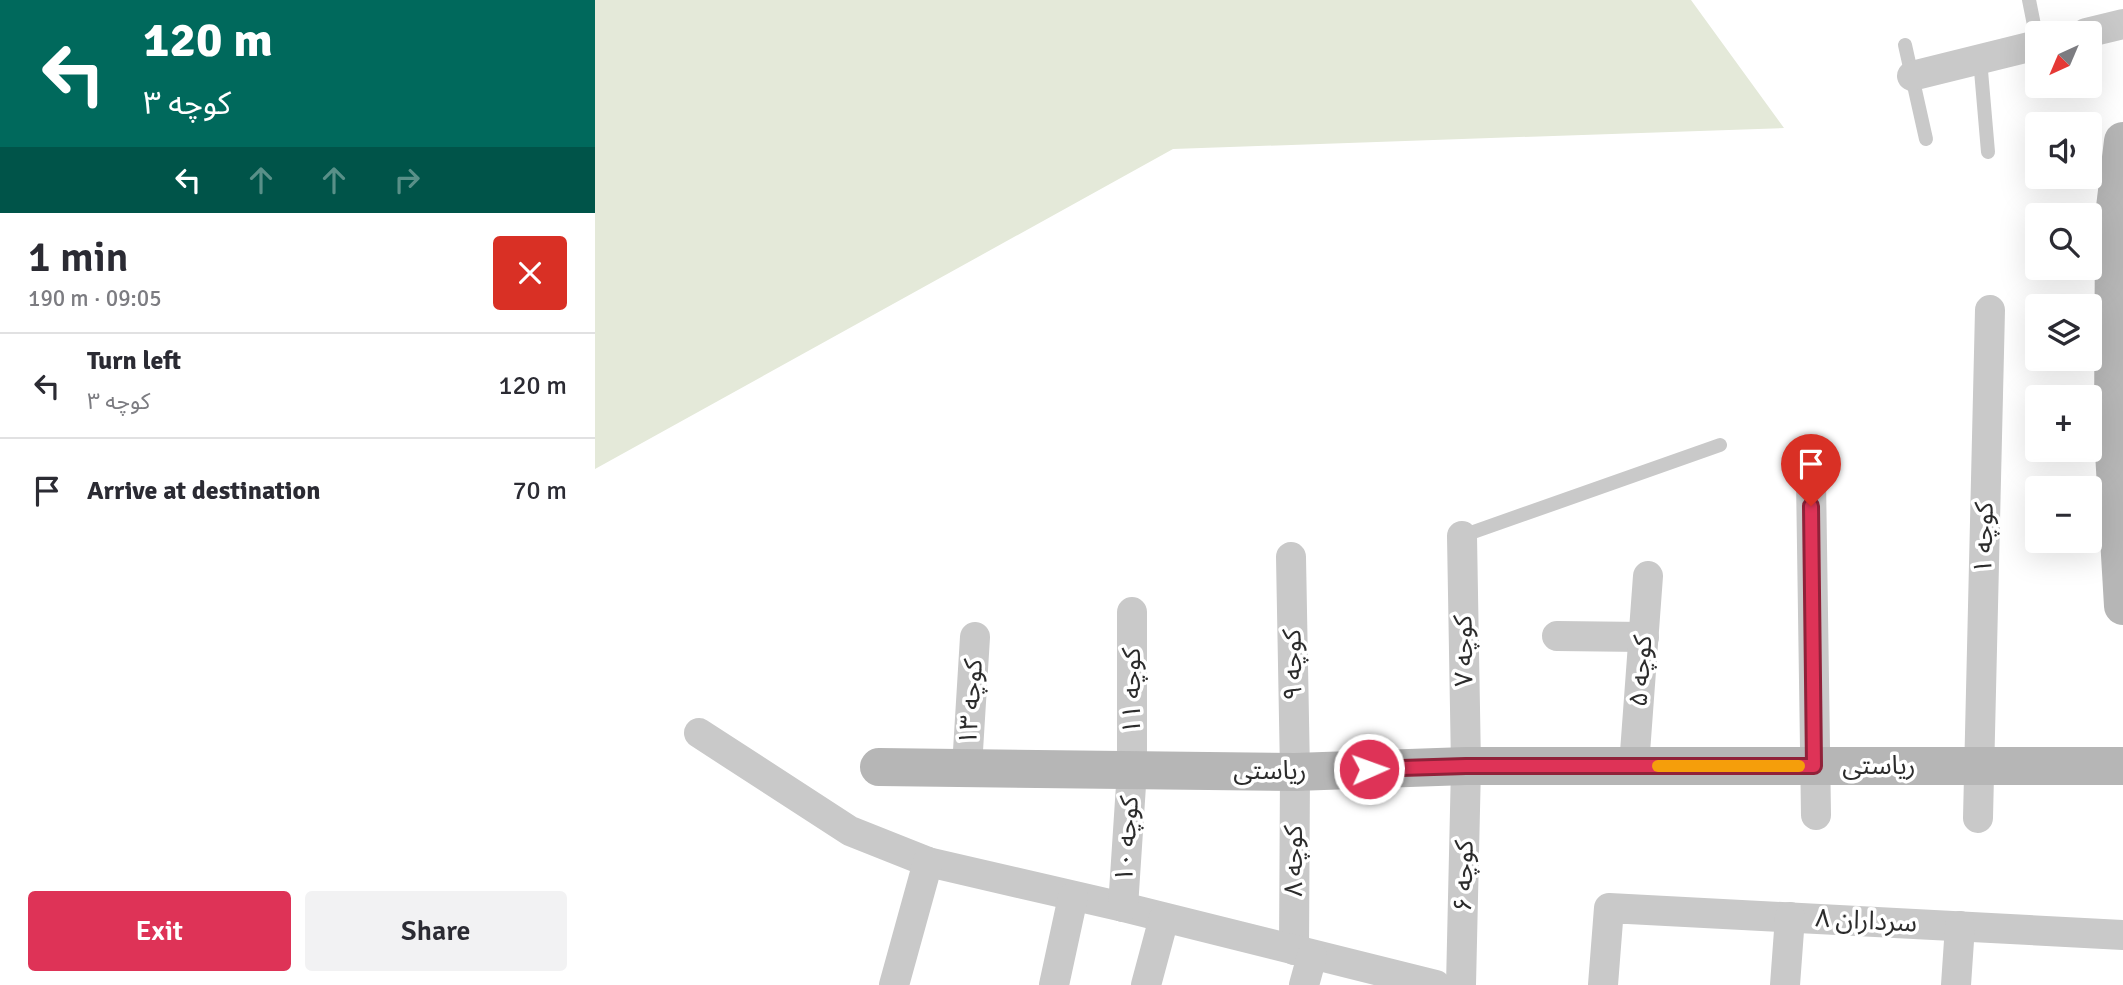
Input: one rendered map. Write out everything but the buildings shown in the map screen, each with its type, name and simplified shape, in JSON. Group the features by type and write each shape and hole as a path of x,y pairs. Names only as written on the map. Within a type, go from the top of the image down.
{"street":[{"path":"2102,29 2123,24"},
{"path":"1912,76 2025,47"},
{"path":"2123,141 2114,216 2113,435 2123,606"},
{"name":"کوچه ۱","path":"1978,818 1990,310"},
{"path":"1811,480 1816,815"},
{"name":"کوچه ۷","path":"1462,536 1466,766"},
{"name":"کوچه ۹","path":"1291,557 1295,772"},
{"name":"کوچه ۵","path":"1634,766 1648,576"},
{"name":"کوچه ۱۱","path":"1132,612 1132,770"},
{"path":"1557,636 1644,637"},
{"name":"کوچه ۱۳","path":"967,767 975,637"},
{"path":"699,733 850,831 927,862 1123,907 1436,985"},
{"name":"ریاستی","path":"879,767 1295,772 1466,766 2123,766"},
{"name":"کوچه ۶","path":"1461,985 1466,766"},
{"name":"کوچه ۱۰","path":"1123,907 1132,770"},
{"name":"کوچه ۸","path":"1295,772 1304,985"},
{"path":"894,985 927,862"},
{"path":"1054,985 1073,897"},
{"name":"سرداران ۸","path":"1603,985 1609,908 2123,935"},
{"path":"1785,985 1790,917"},
{"path":"1146,985 1164,918"},
{"path":"1956,985 1960,926"}],"lane":[{"path":"2029,0 2033,21"},
{"path":"1905,45 1926,139"},
{"path":"1980,60 1988,152"},
{"path":"1462,536 1720,445"}],"green space":[{"path":"595,0 1691,0 1784,128 1173,149 595,469"}],"slow traffic":[{"path":"1658,766 1799,766"}],"route":[{"path":"1369,769 1466,766 1814,766 1811,506"}]}
